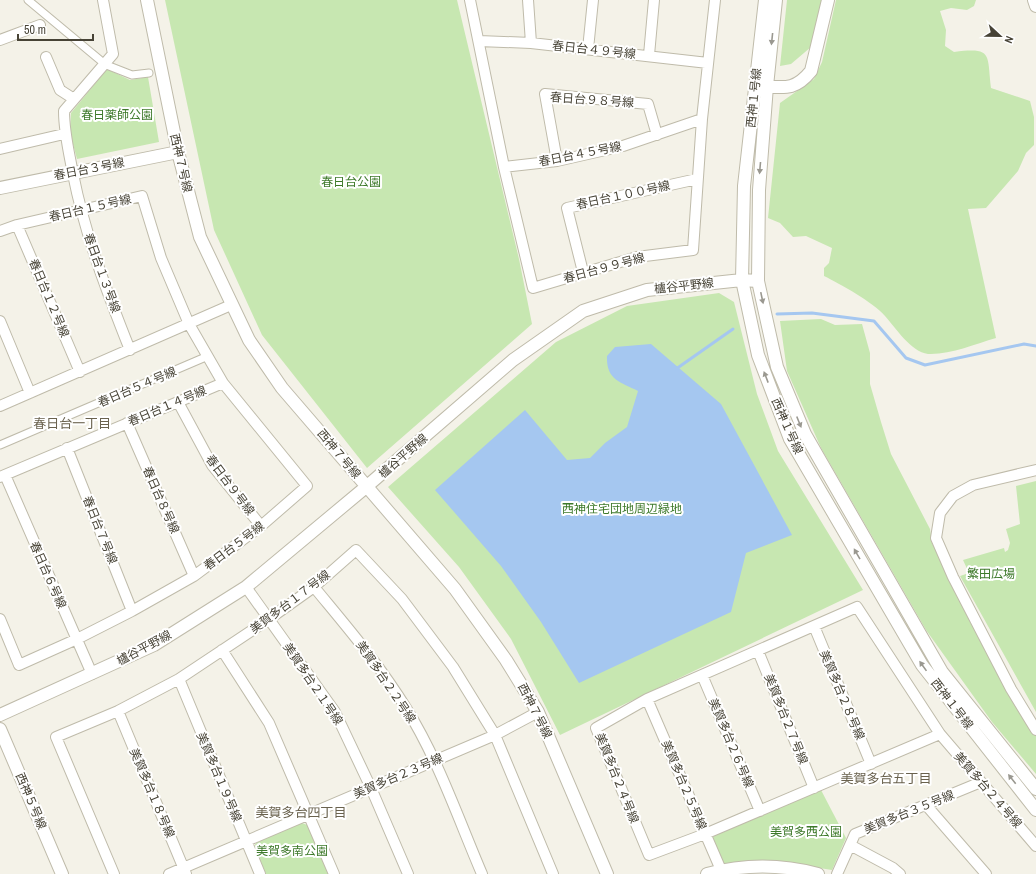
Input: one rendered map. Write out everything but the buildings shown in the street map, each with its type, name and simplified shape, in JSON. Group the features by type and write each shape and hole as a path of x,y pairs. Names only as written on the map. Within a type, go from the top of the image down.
{"street":[{"path":"28,0 100,60"},
{"name":"春日台１３号線","path":"103,0 113,54 64,111 64,134 80,210 100,274 130,350"},
{"name":"西神７号線","path":"147,0 178,152 200,237 231,305 249,340 282,388 455,589 506,660 538,712 607,874"},
{"path":"470,0 504,167"},
{"path":"528,0 531,43"},
{"path":"588,49 593,0"},
{"path":"649,55 654,0"},
{"path":"702,119 715,0"},
{"name":"西神１号線","path":"765,0 761,86 758,281 777,367 805,434 942,672 1036,789"},
{"name":"西神１号線","path":"776,0 744,186 742,280 758,355 790,439 922,665 1036,810"},
{"path":"761,86 790,88 804,79 811,70 828,0"},
{"path":"1034,0 1036,6"},
{"path":"0,40 40,25"},
{"name":"春日台４９号線","path":"479,41 531,43 649,55 708,63"},
{"path":"46,57 60,90 74,99"},
{"path":"109,66 132,75 149,73"},
{"name":"春日台９８号線","path":"557,161 545,94 648,104 657,135"},
{"name":"春日台４５号線","path":"504,167 557,161 623,146 702,119"},
{"name":"春日台９９号線","path":"504,167 533,288 637,257 693,250 702,119"},
{"path":"0,149 64,134"},
{"name":"春日台３号線","path":"0,188 73,172 178,152"},
{"name":"春日台１００号線","path":"583,272 567,208 697,179"},
{"name":"春日台１５号線","path":"0,231 17,225 142,196 161,258 189,324"},
{"name":"春日台１２号線","path":"17,225 80,372"},
{"name":"櫨谷平野線","path":"0,716 154,645 246,587 366,487 514,360 583,311 647,290 742,280 758,281"},
{"path":"0,406 231,305"},
{"path":"0,321 30,393"},
{"name":"春日台５号線","path":"0,619 19,665 77,639 132,611 194,576 261,526 307,486 224,383 189,324"},
{"name":"春日台５４号線","path":"0,445 208,356"},
{"name":"春日台１４号線","path":"2,476 224,383"},
{"name":"春日台９号線","path":"178,402 212,465 261,526"},
{"name":"春日台８号線","path":"128,423 194,576"},
{"name":"春日台７号線","path":"67,448 132,611"},
{"path":"1036,470 973,485 953,496 940,514 936,538 953,577 1011,689 1036,730"},
{"name":"春日台６号線","path":"2,476 92,674"},
{"name":"美賀多台１７号線","path":"114,874 56,737 118,711 179,679 269,620 314,587 356,550 402,600 453,667 495,735 553,874"},
{"name":"美賀多台２１号線","path":"246,587 335,712 371,788 408,874"},
{"name":"美賀多台２２号線","path":"314,587 370,654 406,709 434,762 482,874"},
{"name":"美賀多台２４号線","path":"940,734 705,834 649,855 596,728 647,699 857,607 940,734 1036,846"},
{"name":"美賀多台２８号線","path":"814,626 871,764"},
{"path":"222,650 269,723 310,814 334,874"},
{"name":"美賀多台２７号線","path":"758,650 814,788"},
{"name":"美賀多台２６号線","path":"702,675 760,810"},
{"name":"美賀多台１９号線","path":"179,679 260,874"},
{"name":"美賀多台２５号線","path":"647,699 721,870"},
{"name":"美賀多台１８号線","path":"118,711 185,871"},
{"name":"美賀多台２３号線","path":"169,874 185,871 246,841 434,762 495,735 538,712"},
{"name":"西神５号線","path":"0,729 62,874"},
{"name":"美賀多台３５号線","path":"837,874 855,834 981,782"},
{"path":"926,805 986,874"},
{"path":"850,845 893,868 900,874"},
{"path":"708,874 721,870 750,866 777,866 818,874"}],"green space":[{"name":"春日台公園","path":"165,0 457,0 519,259 532,324 367,468 262,335 214,230"},
{"path":"787,0 822,0 811,47 791,64 780,66"},
{"path":"836,0 976,0 974,6 967,10 951,8 940,11 946,30 945,46 954,52 982,52 986,55 988,60 991,88 1030,101 1034,117 1034,145 1026,153 1018,171 986,208 968,209 996,338 945,353 928,354 916,349 873,305 847,288 824,276 824,268 829,263 832,248 806,236 793,237 780,223 768,218 780,103 814,79 822,62"},
{"name":"春日薬師公園","path":"107,69 130,80 148,77 159,142 77,159 70,133 71,113"},
{"name":"西神住宅団地周辺緑地","path":"719,293 734,302 757,394 778,451 863,590 560,735 511,639 459,567 388,487 556,342 627,306"},
{"path":"821,319 835,325 862,324 870,353 870,384 891,454 930,529 932,543 987,651 1036,735 1036,774 992,722 926,630 821,448 787,371 780,321"},
{"name":"繁田広場","path":"1036,481 1036,712 960,576 969,573 963,560 1004,548 1005,552 1008,550 1010,543 1006,529 1020,524 1016,486"},
{"name":"美賀多西公園","path":"821,790 846,838 832,870 775,861 723,864 712,839 715,835"},
{"name":"美賀多南公園","path":"300,822 307,825 329,874 266,874 254,846 257,842"}],"water":[{"path":"651,344 721,404 792,535 746,553 731,612 579,683 541,622 501,566 435,490 525,410 567,460 590,458 605,443 627,427 638,391 615,379 609,370 607,356 615,347"}],"waterway":[{"path":"777,314 812,313 874,321 906,358 925,365 1024,344 1036,346"},
{"path":"676,369 733,329"}],"district":[{"name":"春日台一丁目","path":"72,423"},
{"name":"美賀多台五丁目","path":"886,778"},
{"name":"美賀多台四丁目","path":"301,812"}]}
